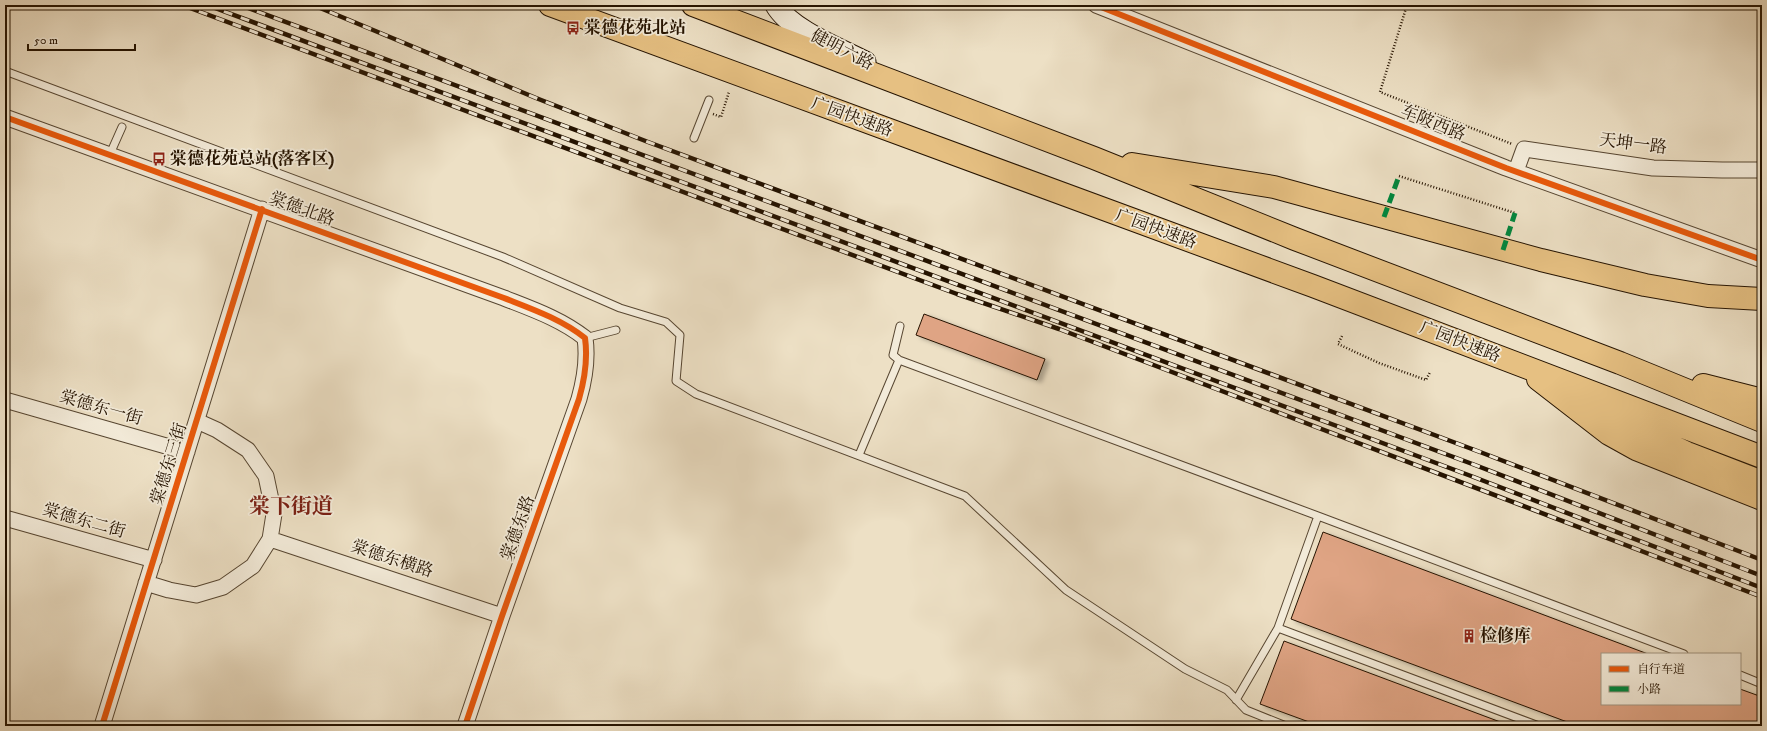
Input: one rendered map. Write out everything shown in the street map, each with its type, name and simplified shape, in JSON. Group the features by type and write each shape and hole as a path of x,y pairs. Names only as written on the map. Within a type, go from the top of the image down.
{"highway":[{"name":"广园快速路","path":"550,5 1313,286 1762,457"},
{"path":"693,5 1094,158 1295,239 1620,363 1762,421"},
{"path":"1094,158 1274,187 1535,259 1645,285 1708,296 1762,299"},
{"path":"1620,363 1762,400"},
{"path":"1520,365 1604,415 1687,453 1757,480"},
{"path":"1520,365 1609,434 1636,449 1762,499"}],"main road":[{"name":"健明六路","path":"776,5 781,13 810,35 882,71 913,89"}],"street":[{"name":"车陂西路","path":"1096,5 1516,171 1762,260"},
{"name":"棠德北路","path":"5,116 517,303 559,320 584,338"},
{"path":"1516,171 1524,149"},
{"name":"天坤一路","path":"1524,149 1653,168 1762,170"},
{"name":"棠德东三街","path":"102,726 262,209"},
{"name":"棠德东路","path":"465,726 502,616 579,399 586,373 586,349 584,338"},
{"name":"棠德东一街","path":"5,400 187,452"},
{"path":"146,582 169,590 196,595 223,587 253,566 270,538 274,514 266,476 248,450 217,430 197,421"},
{"name":"棠德东二街","path":"5,518 154,560"},
{"name":"棠德东横路","path":"270,538 502,616"}],"lane":[{"path":"5,71 503,257 620,308 666,322 680,335 676,381 696,394 965,496 1066,590 1185,669 1227,690 1246,710 1286,726"},
{"path":"694,138 709,100"},
{"path":"110,154 122,127"},
{"path":"900,326 893,355 899,360 1681,653"},
{"path":"584,338 616,330"},
{"path":"859,455 899,360"},
{"path":"1236,700 1278,628 1318,516"},
{"path":"1278,628 1539,726"},
{"path":"1741,675 1762,684"}],"path":[{"path":"1407,5 1380,92 1524,149"},
{"path":"705,111 721,117 729,92"},
{"path":"1399,176 1515,213"},
{"path":"1342,336 1338,344 1379,362 1426,380 1430,372"}],"building":[{"path":"924,314 1045,359 1037,380 916,335"},
{"name":"检修库","path":"1323,532 1645,653 1601,653 1601,705 1741,705 1741,689 1762,697 1762,726 1578,726 1291,619"},
{"path":"1284,641 1511,726 1320,726 1260,704"}],"railway":[{"path":"182,5 957,294 1059,329 1762,597"},
{"path":"207,5 1471,476 1762,588"},
{"path":"240,5 1475,465 1762,576"},
{"path":"313,5 536,98 648,142 1480,452 1762,560"}],"marked path":[{"path":"1384,217 1399,176"},
{"path":"1503,250 1515,213"}],"cycle path":[{"path":"1096,5 1506,168 1762,260"},
{"path":"5,117 536,310 566,325 585,338 585,368 579,399 502,616 465,726"},
{"path":"102,726 262,209"}],"place":[{"name":"棠德花苑北站","path":"573,28"},
{"name":"棠德花苑总站(落客区)","path":"159,159"},
{"name":"检修库","path":"1469,636"}],"district":[{"name":"棠下街道","path":"291,507"}]}
